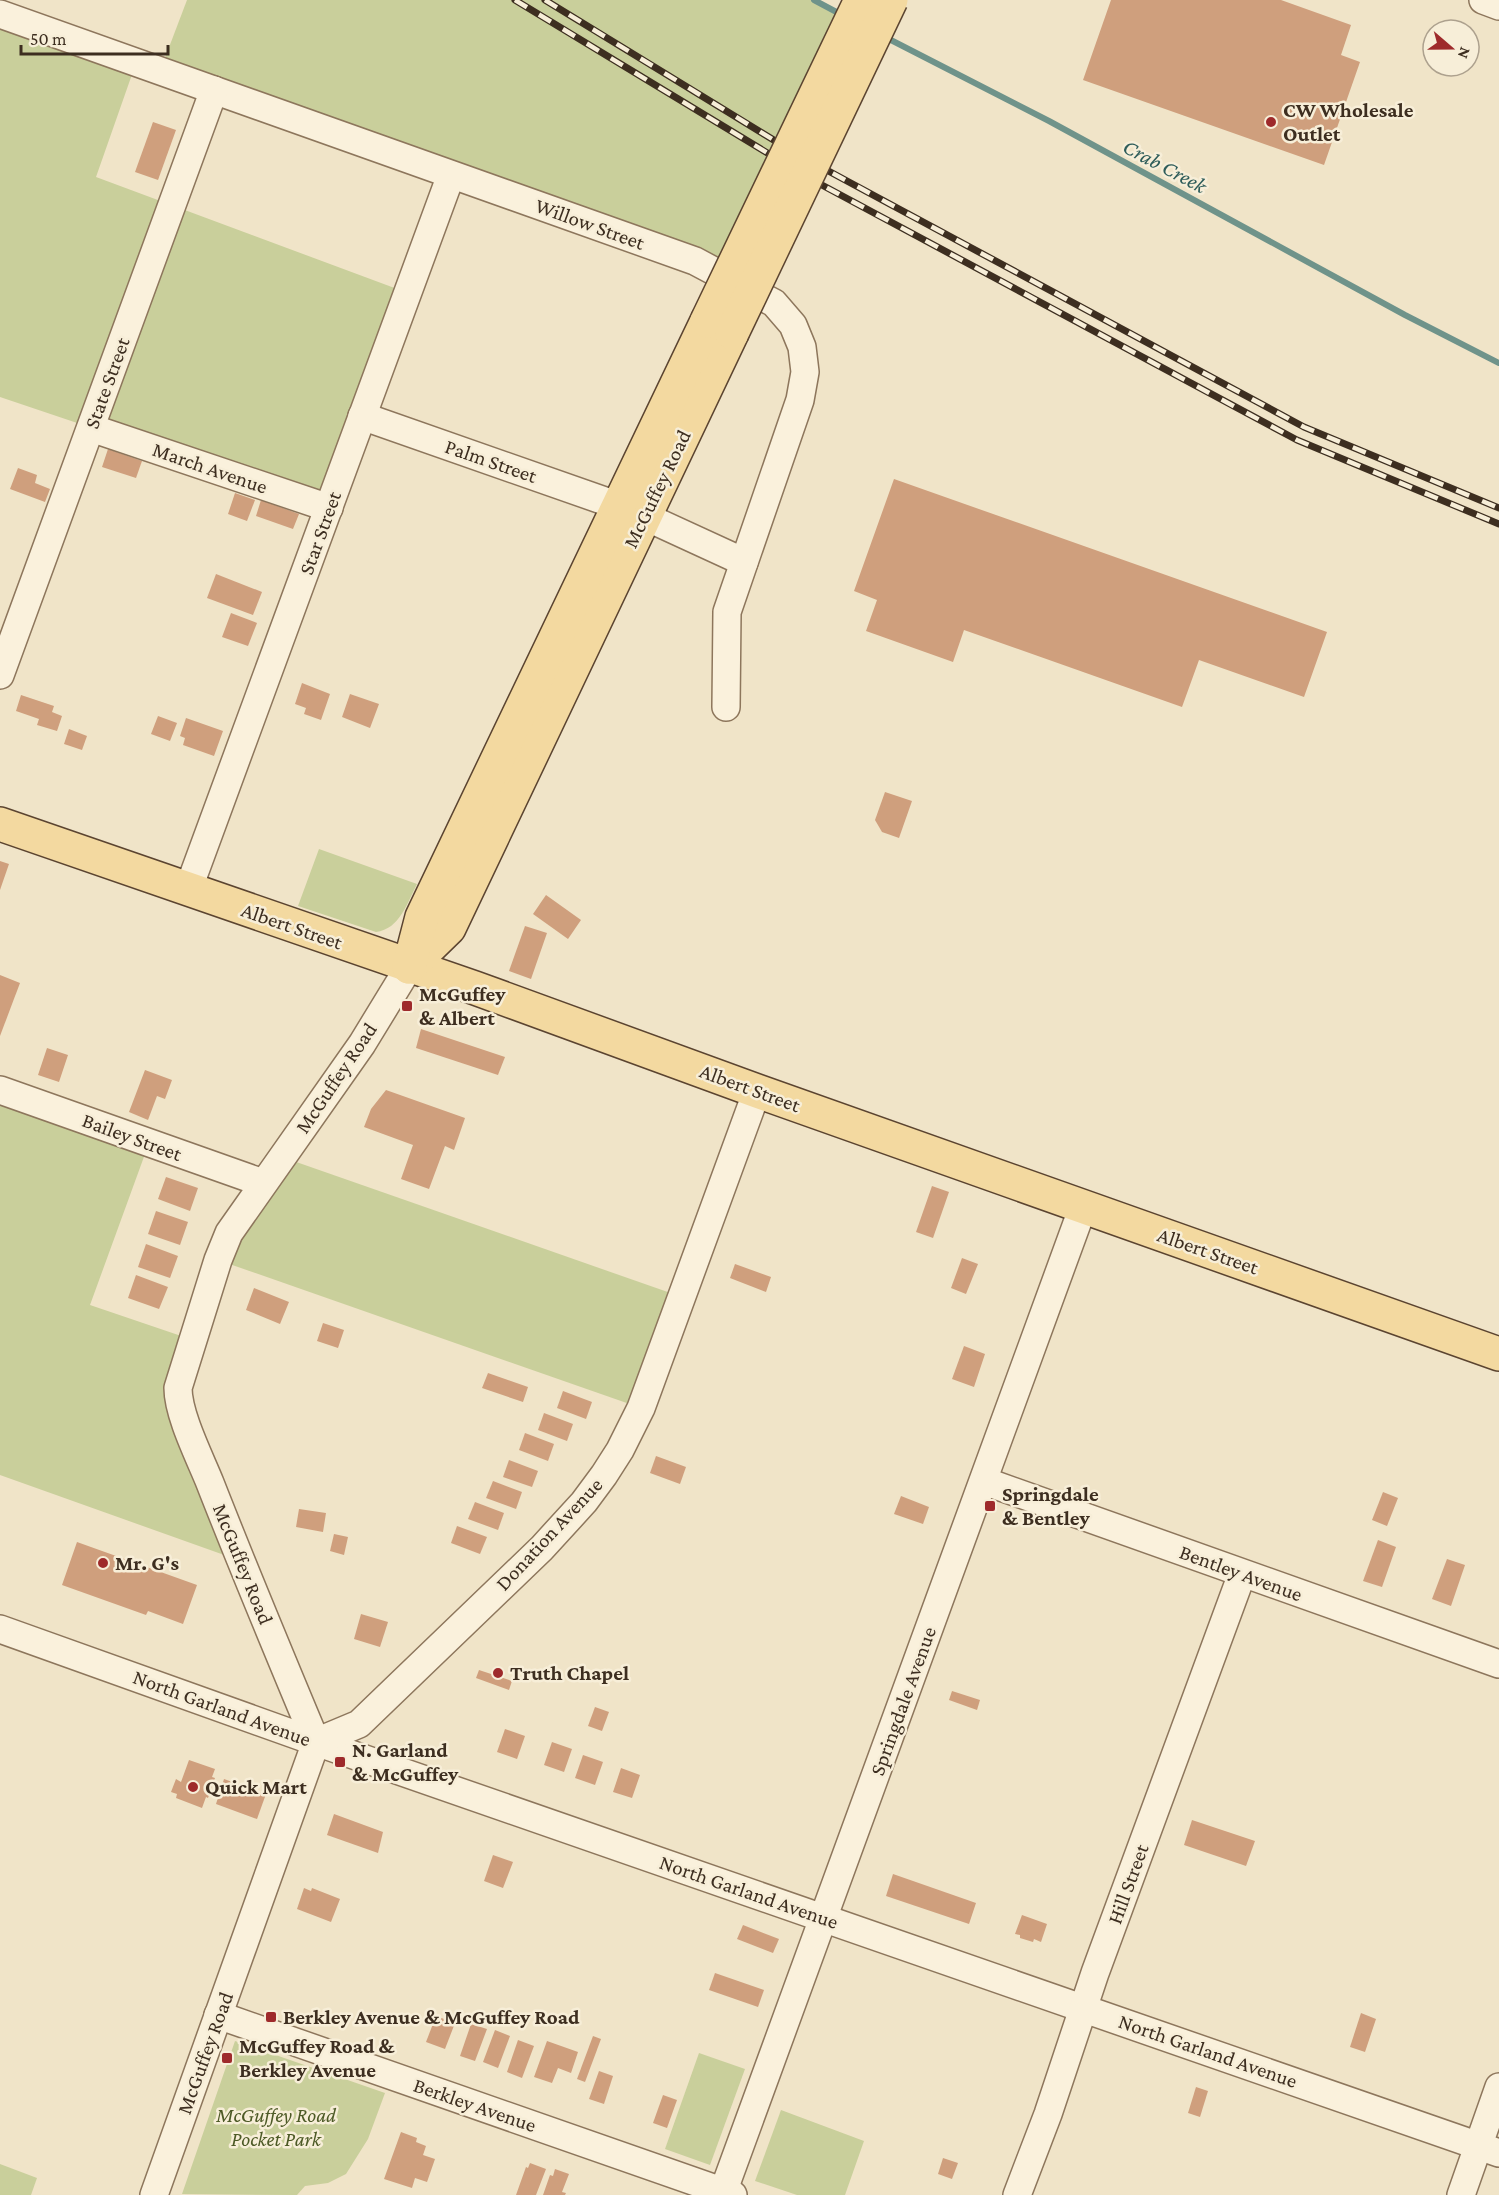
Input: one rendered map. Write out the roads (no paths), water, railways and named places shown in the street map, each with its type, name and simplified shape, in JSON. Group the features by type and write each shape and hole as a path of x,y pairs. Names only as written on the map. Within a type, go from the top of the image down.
{"main road":[{"name":"McGuffey Road","path":"409,967 449,928 632,511 719,327 861,0"},
{"name":"McGuffey Road","path":"719,327 891,0"},
{"name":"Albert Street","path":"0,825 475,988 757,1091 1499,1354"}],"street":[{"path":"1483,0 1499,6"},
{"name":"Willow Street","path":"0,14 695,261 774,303 792,325 802,347 805,372 801,400 728,612 726,707"},
{"name":"State Street","path":"0,675 214,90"},
{"name":"Star Street","path":"188,890 451,175"},
{"name":"Palm Street","path":"362,416 632,511 744,562"},
{"name":"March Avenue","path":"91,428 328,508"},
{"name":"McGuffey Road","path":"154,2195 316,1742 241,1561 178,1400 178,1388 229,1233 362,1044 409,967"},
{"name":"Bailey Street","path":"0,1090 264,1184"},
{"name":"Donation Avenue","path":"316,1742 359,1724 542,1548 584,1502 604,1475 620,1450 641,1408 757,1091"},
{"name":"Springdale Avenue","path":"726,2194 823,1917 1083,1207"},
{"name":"Bentley Avenue","path":"984,1481 1499,1664"},
{"name":"Hill Street","path":"1017,2195 1242,1574"},
{"name":"North Garland Avenue","path":"0,1629 316,1742 1488,2149"},
{"name":"Berkley Avenue","path":"218,2015 726,2194"},
{"path":"1461,2195 1488,2149 1499,2087"}],"waterway":[{"name":"Crab Creek","path":"814,0 844,16"},
{"name":"Crab Creek","path":"885,37 1049,121 1405,315 1499,363"}],"railway":[{"path":"515,0 807,177 1297,440 1499,524"},
{"path":"545,0 795,153 1304,427 1499,508"}],"place":[{"name":"CW Wholesale Outlet","path":"1271,122"},
{"name":"McGuffey & Albert","path":"407,1006"},
{"name":"Springdale & Bentley","path":"990,1506"},
{"name":"Mr. G's","path":"103,1563"},
{"name":"Truth Chapel","path":"498,1673"},
{"name":"N. Garland & McGuffey","path":"340,1762"},
{"name":"Quick Mart","path":"193,1787"},
{"name":"Berkley Avenue & McGuffey Road","path":"271,2017"},
{"name":"McGuffey Road & Berkley Avenue","path":"227,2058"}],"park label":[{"name":"McGuffey Road Pocket Park","path":"276,2127"}]}
